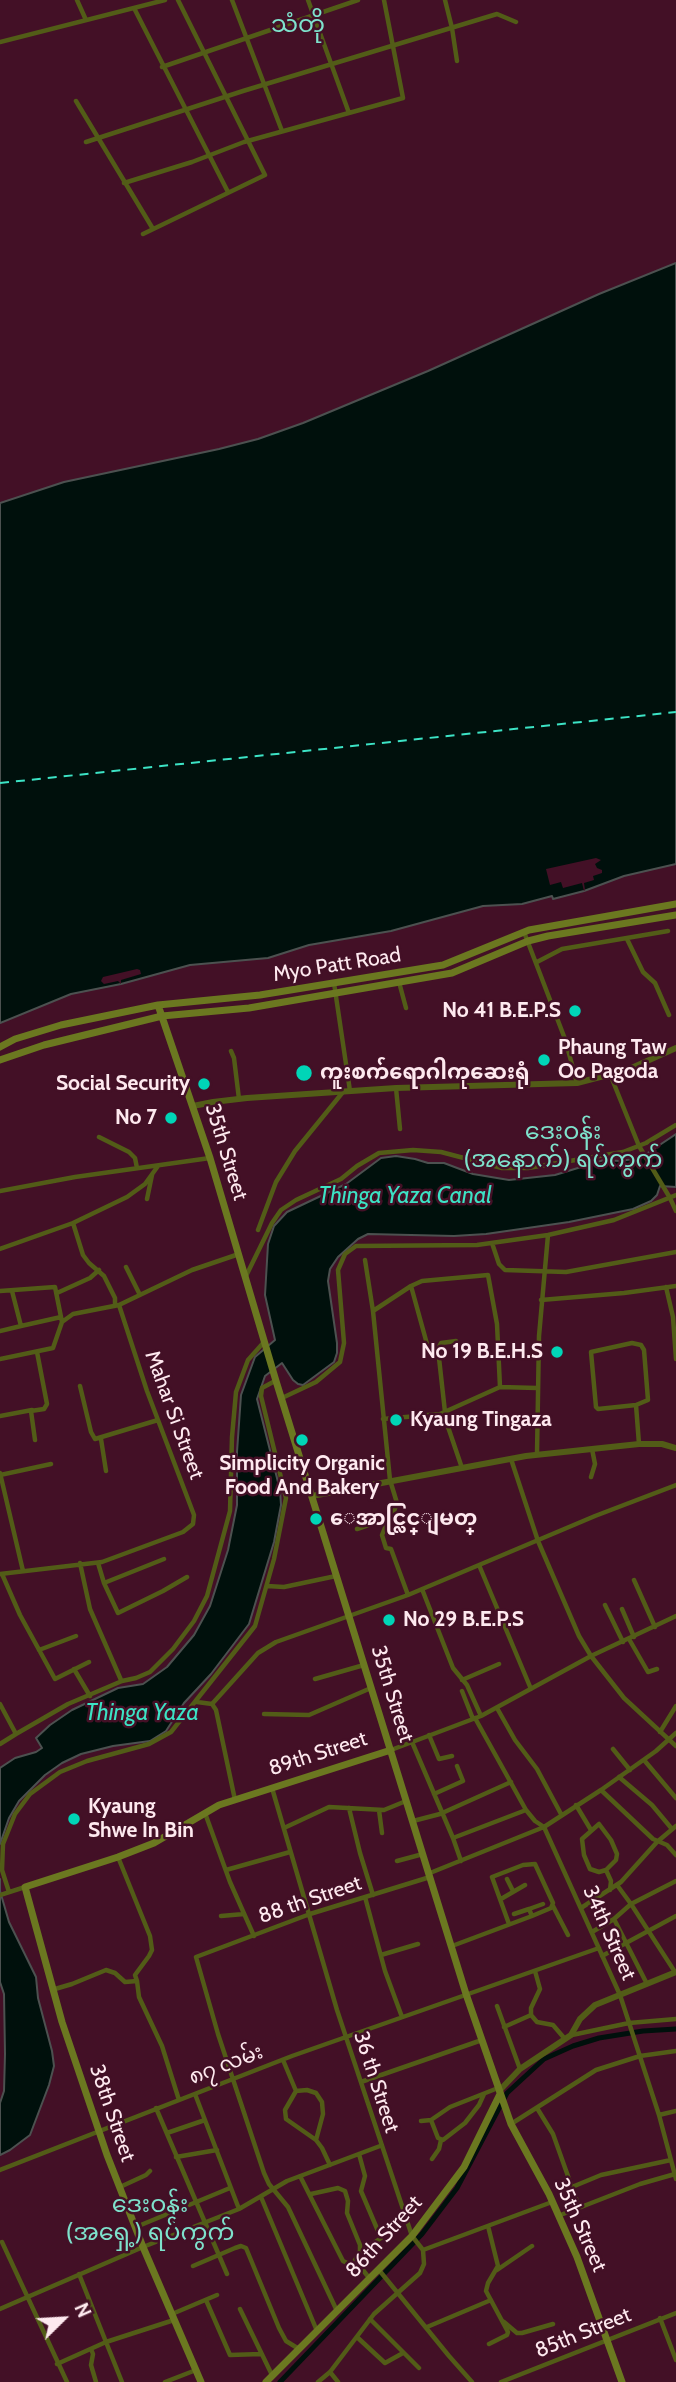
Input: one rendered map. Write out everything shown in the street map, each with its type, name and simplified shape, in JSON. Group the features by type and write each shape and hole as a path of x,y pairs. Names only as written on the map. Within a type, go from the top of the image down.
{"main road":[{"name":"Myo Patt Road","path":"0,1047 15,1039 61,1025 159,1005 260,995 450,964 524,932 676,904"},
{"path":"659,907 662,918"},
{"name":"Myo Patt Road","path":"0,1060 44,1045 162,1016 241,1009 452,973 528,941 676,915"},
{"path":"450,964 452,973"},
{"name":"35th Street","path":"159,1005 210,1158 336,1576 500,2096 577,2257 622,2382"},
{"name":"89th Street","path":"25,1887 161,1840 204,1812 235,1800 391,1750"},
{"name":"38th Street","path":"25,1887 62,2022 119,2187 201,2382"},
{"name":"86th Street","path":"269,2380 370,2279 382,2274 415,2239 464,2167 500,2096"}],"street":[{"path":"77,0 86,20"},
{"path":"0,42 165,0"},
{"path":"143,234 265,175 178,0"},
{"path":"232,0 282,131"},
{"path":"308,0 349,113"},
{"path":"162,67 358,0"},
{"path":"124,183 248,141 403,97 384,0"},
{"path":"445,0 457,61"},
{"path":"134,8 228,192"},
{"path":"86,142 497,14 516,22"},
{"path":"76,101 153,229"},
{"path":"537,962 562,949 667,931"},
{"path":"524,932 565,1039 576,1083"},
{"path":"627,939 643,972 654,983 669,1015"},
{"path":"258,1230 276,1182 295,1152 347,1092 334,982"},
{"path":"399,982 406,1008"},
{"path":"193,1107 239,1099 397,1088 576,1083 627,1069 676,1048"},
{"path":"231,1051 239,1099"},
{"path":"610,1074 640,1147 671,1195 676,1211"},
{"path":"397,1088 400,1129"},
{"path":"246,1277 281,1210 296,1200 341,1180 357,1166 379,1153 414,1150 441,1152 510,1169 640,1147 676,1125"},
{"path":"99,1137 130,1152 135,1158 137,1168"},
{"path":"0,1191 210,1158"},
{"path":"0,1249 73,1223 127,1197 145,1184 158,1166"},
{"path":"147,1199 152,1174"},
{"path":"282,1399 316,1382 340,1362 344,1343 338,1270 341,1260 350,1249 362,1245 492,1243 548,1235 595,1226 671,1195"},
{"name":"Mahar Si Street","path":"73,1223 85,1258 99,1270 116,1298 194,1515 191,1528 98,1563"},
{"path":"537,1455 541,1300 548,1235"},
{"path":"492,1243 501,1268 544,1271 566,1272 676,1252"},
{"path":"0,1331 61,1320 73,1314 117,1305 185,1273 239,1254"},
{"path":"365,1260 373,1311 390,1480 397,1503 382,1535 386,1548 391,1549 408,1595"},
{"path":"126,1267 140,1295"},
{"path":"57,1293 90,1278 99,1270"},
{"path":"373,1311 422,1281 488,1275 497,1324 500,1387"},
{"path":"411,1286 426,1344"},
{"path":"541,1300 676,1286"},
{"path":"0,1291 54,1287 61,1320 54,1347 0,1359"},
{"path":"666,1287 675,1317 676,1359"},
{"path":"12,1291 21,1326"},
{"path":"456,1341 441,1343 438,1349 445,1412 450,1436 462,1468"},
{"path":"0,1744 14,1732 68,1704 150,1671 162,1662 194,1621 206,1596 230,1511 236,1392 248,1360 266,1343"},
{"path":"632,1343 641,1345 649,1392 648,1400 636,1405 596,1407 590,1352 632,1343"},
{"path":"0,1416 44,1409 47,1406 37,1352"},
{"path":"4,1894 3,1844 15,1814 30,1794 55,1774 159,1740 172,1732 251,1631 259,1616 286,1498 261,1396 262,1388 276,1381"},
{"path":"80,1386 95,1439 158,1420"},
{"path":"383,1419 425,1417 445,1412 500,1387 537,1388"},
{"path":"636,1405 639,1444"},
{"path":"32,1410 35,1440"},
{"path":"101,1439 106,1471"},
{"path":"312,1496 537,1455 639,1444 662,1444 676,1448"},
{"path":"591,1477 595,1464 592,1448"},
{"path":"511,1459 538,1541 569,1615 591,1656 624,1698 676,1746"},
{"path":"23,1572 0,1474 51,1464"},
{"path":"212,1703 265,1647 408,1595 676,1485"},
{"path":"0,1503 6,1501"},
{"path":"357,1530 389,1518"},
{"path":"104,1584 164,1559"},
{"path":"80,1563 90,1608 122,1681"},
{"path":"89,1662 55,1679 1,1574 98,1563 116,1611 120,1612 187,1577"},
{"path":"479,1565 531,1689"},
{"path":"267,1586 284,1587 336,1576"},
{"path":"634,1580 655,1627"},
{"path":"422,1589 446,1651 467,1685 476,1718"},
{"path":"605,1605 623,1642"},
{"path":"622,1609 631,1638 649,1671 651,1673 657,1669"},
{"name":"89th Street","path":"391,1750 476,1718 591,1656 676,1616"},
{"path":"39,1650 76,1636"},
{"path":"462,1680 499,1664"},
{"path":"315,1679 365,1665"},
{"path":"74,1670 90,1696"},
{"path":"264,1714 309,1715 372,1688"},
{"path":"462,1691 476,1718"},
{"path":"197,1702 212,1703"},
{"path":"212,1703 216,1710 235,1800"},
{"path":"0,1704 14,1732"},
{"path":"660,1732 676,1706"},
{"path":"497,1708 515,1740 537,1769 561,1814"},
{"name":"34th Street","path":"476,1718 526,1810 544,1827 620,1995 659,2115 675,2175"},
{"name":"88 th Street","path":"234,2079 196,1958 310,1914 431,1875 544,1827 630,1770 676,1733"},
{"path":"429,1735 439,1759 452,1756"},
{"path":"412,1742 461,1861"},
{"path":"613,1749 630,1770"},
{"path":"644,1760 676,1798"},
{"path":"434,1794 463,1781 457,1766"},
{"path":"581,1908 617,1885 657,1842 674,1828 620,1777"},
{"path":"414,1821 442,1813 511,1782"},
{"name":"36 th Street","path":"272,1788 380,2146 415,2239 423,2249"},
{"path":"601,1790 657,1842 667,1845 676,1854"},
{"path":"284,1828 329,1807 379,1810 407,1801"},
{"path":"576,1805 591,1830"},
{"path":"349,1808 373,1895"},
{"path":"379,1810 382,1833"},
{"path":"453,1838 526,1810"},
{"path":"204,1812 254,1936"},
{"path":"600,1825 617,1854 616,1860 606,1870 599,1872 593,1871 587,1863 582,1839 591,1830 600,1825"},
{"path":"226,1870 290,1852"},
{"path":"397,1861 424,1853"},
{"path":"118,1857 147,1928 151,1945 149,1956 135,1975 139,1997 162,2046 179,2100"},
{"path":"509,1924 492,1877 523,1865 535,1864 568,1935"},
{"path":"606,1870 611,1881 610,1890"},
{"path":"507,1879 513,1891"},
{"path":"592,1932 614,1920 631,1904 676,1881"},
{"path":"501,1899 525,1885"},
{"path":"421,2121 431,2120 450,2107 484,2094 500,2096 520,2069 568,2037 587,2011 595,2005 676,1972 651,1931 617,1885"},
{"name":"89th Street","path":"4,1894 25,1887"},
{"path":"365,1897 402,2017"},
{"path":"514,1914 543,1904"},
{"path":"452,1946 553,1906"},
{"path":"529,1909 532,1916"},
{"path":"221,1916 244,1913"},
{"path":"602,1956 676,1916"},
{"path":"614,1920 647,1984"},
{"path":"381,1955 418,1944"},
{"name":"၈၇ လမ်း","path":"0,2170 283,2060 599,1948"},
{"path":"55,1989 106,1970 115,1973 125,1982 137,1981"},
{"path":"535,1970 540,1989 531,2008 531,2015 537,2022 553,2025 568,2037 676,2019"},
{"path":"497,2006 520,2069"},
{"path":"504,2026 531,2015"},
{"path":"361,2082 482,2040"},
{"path":"512,2124 596,2070 640,2056 676,2051"},
{"path":"283,2060 296,2091"},
{"path":"234,2079 264,2173 272,2189 288,2207 337,2313"},
{"path":"296,2091 285,2110 286,2119 316,2140 330,2165"},
{"path":"296,2091 316,2093 322,2102 323,2114 316,2140"},
{"path":"195,2094 239,2209"},
{"path":"432,2159 441,2140 465,2123 484,2094"},
{"path":"156,2108 227,2274"},
{"path":"537,2108 553,2134 579,2207"},
{"path":"659,2115 676,2111"},
{"path":"167,2133 205,2120"},
{"path":"431,2120 434,2131 441,2140"},
{"path":"0,2309 239,2209 300,2176 380,2146"},
{"path":"176,2157 217,2150"},
{"path":"359,2154 365,2176 361,2191 382,2238 359,2253 355,2259 370,2279"},
{"path":"572,2187 601,2175 671,2160"},
{"path":"119,2187 150,2171"},
{"path":"558,2216 640,2184 675,2175"},
{"path":"300,2176 343,2261 349,2264 357,2263"},
{"path":"135,2227 230,2188"},
{"path":"311,2194 344,2189 348,2202 346,2212 360,2245 359,2253"},
{"path":"261,2197 317,2331"},
{"path":"318,2382 330,2372 370,2319 420,2273 424,2264 423,2249 552,2202"},
{"path":"488,2227 498,2261 497,2271"},
{"path":"1,2241 66,2382"},
{"path":"193,2266 241,2246 246,2248 279,2328 286,2341 299,2349"},
{"path":"489,2344 508,2332 487,2287 497,2271 532,2246"},
{"path":"79,2274 121,2381 114,2382"},
{"path":"382,2274 472,2382"},
{"path":"57,2364 172,2317 217,2295"},
{"path":"206,2300 230,2356 261,2354"},
{"path":"427,2327 491,2300"},
{"path":"240,2309 261,2354 269,2380"},
{"path":"496,2310 501,2319 517,2333 553,2324"},
{"name":"85th Street","path":"501,2382 676,2313"},
{"path":"660,2318 676,2360"},
{"path":"370,2319 419,2368"},
{"path":"358,2338 385,2363 403,2353"},
{"path":"91,2349 91,2365 96,2382"},
{"path":"166,2382 196,2371"},
{"path":"330,2372 338,2382"}],"water":[{"path":"676,263 676,864 624,876 553,899 552,896 522,904 483,906 391,931 309,945 268,958 190,965 121,984 71,994 0,1023 0,503 64,482 258,439 428,371 599,294"},
{"path":"676,1134 676,1187 660,1186 651,1201 633,1209 486,1234 368,1234 358,1239 338,1257 330,1269 328,1281 337,1343 334,1362 303,1385 293,1380 282,1363 265,1376 257,1399 280,1490 281,1505 274,1542 249,1624 211,1674 184,1703 166,1731 150,1741 81,1754 62,1763 45,1775 19,1801 9,1818 0,1844 0,1768 15,1758 42,1748 36,1738 72,1710 118,1688 143,1684 167,1667 194,1635 210,1606 228,1550 237,1505 241,1395 255,1357 275,1340 265,1295 268,1244 274,1226 287,1212 346,1184 381,1158 396,1156 428,1163 444,1163 473,1174 509,1180 555,1175 604,1160 640,1158"},
{"path":"0,1891 9,1922 36,1977 38,1998 54,2066 30,2135 0,2155 0,2103 4,2091 5,2054 4,1994 0,1982"}],"pier":[{"path":"596,858 601,860 595,864 602,873 593,876 594,880 584,883 584,891 582,883 563,888 561,882 550,885 546,869"},
{"path":"137,969 141,974 121,980 121,984 118,981 104,984 101,981 103,977"}],"waterway":[{"path":"280,2382 422,2234 457,2188 507,2093 544,2059 599,2038 676,2029"}],"ferry route":[{"path":"0,783 676,712"}],"place":[{"name":"No 41 B.E.P.S","path":"575,1011"},
{"name":"Phaung Taw Oo Pagoda","path":"544,1060"},
{"name":"ကူးစက်ရောဂါကုဆေးရုံ","path":"304,1073"},
{"name":"Social Security","path":"204,1084"},
{"name":"No 7","path":"171,1118"},
{"name":"No 19 B.E.H.S","path":"557,1352"},
{"name":"Kyaung Tingaza","path":"396,1420"},
{"name":"Simplicity Organic Food And Bakery","path":"302,1440"},
{"name":"ေအာင္လြင္ျမတ္","path":"316,1519"},
{"name":"No 29 B.E.P.S","path":"389,1620"},
{"name":"Kyaung Shwe In Bin","path":"74,1819"}],"district":[{"name":"သံတို","path":"298,25"},
{"name":"ဒေးဝန်း (အနောက်) ရပ်ကွက်","path":"563,1146"},
{"name":"ဒေးဝန်း (အရှေ့) ရပ်ကွက်","path":"150,2219"}],"water label":[{"name":"Thinga Yaza Canal","path":"405,1196"},
{"name":"Thinga Yaza","path":"142,1713"}]}
